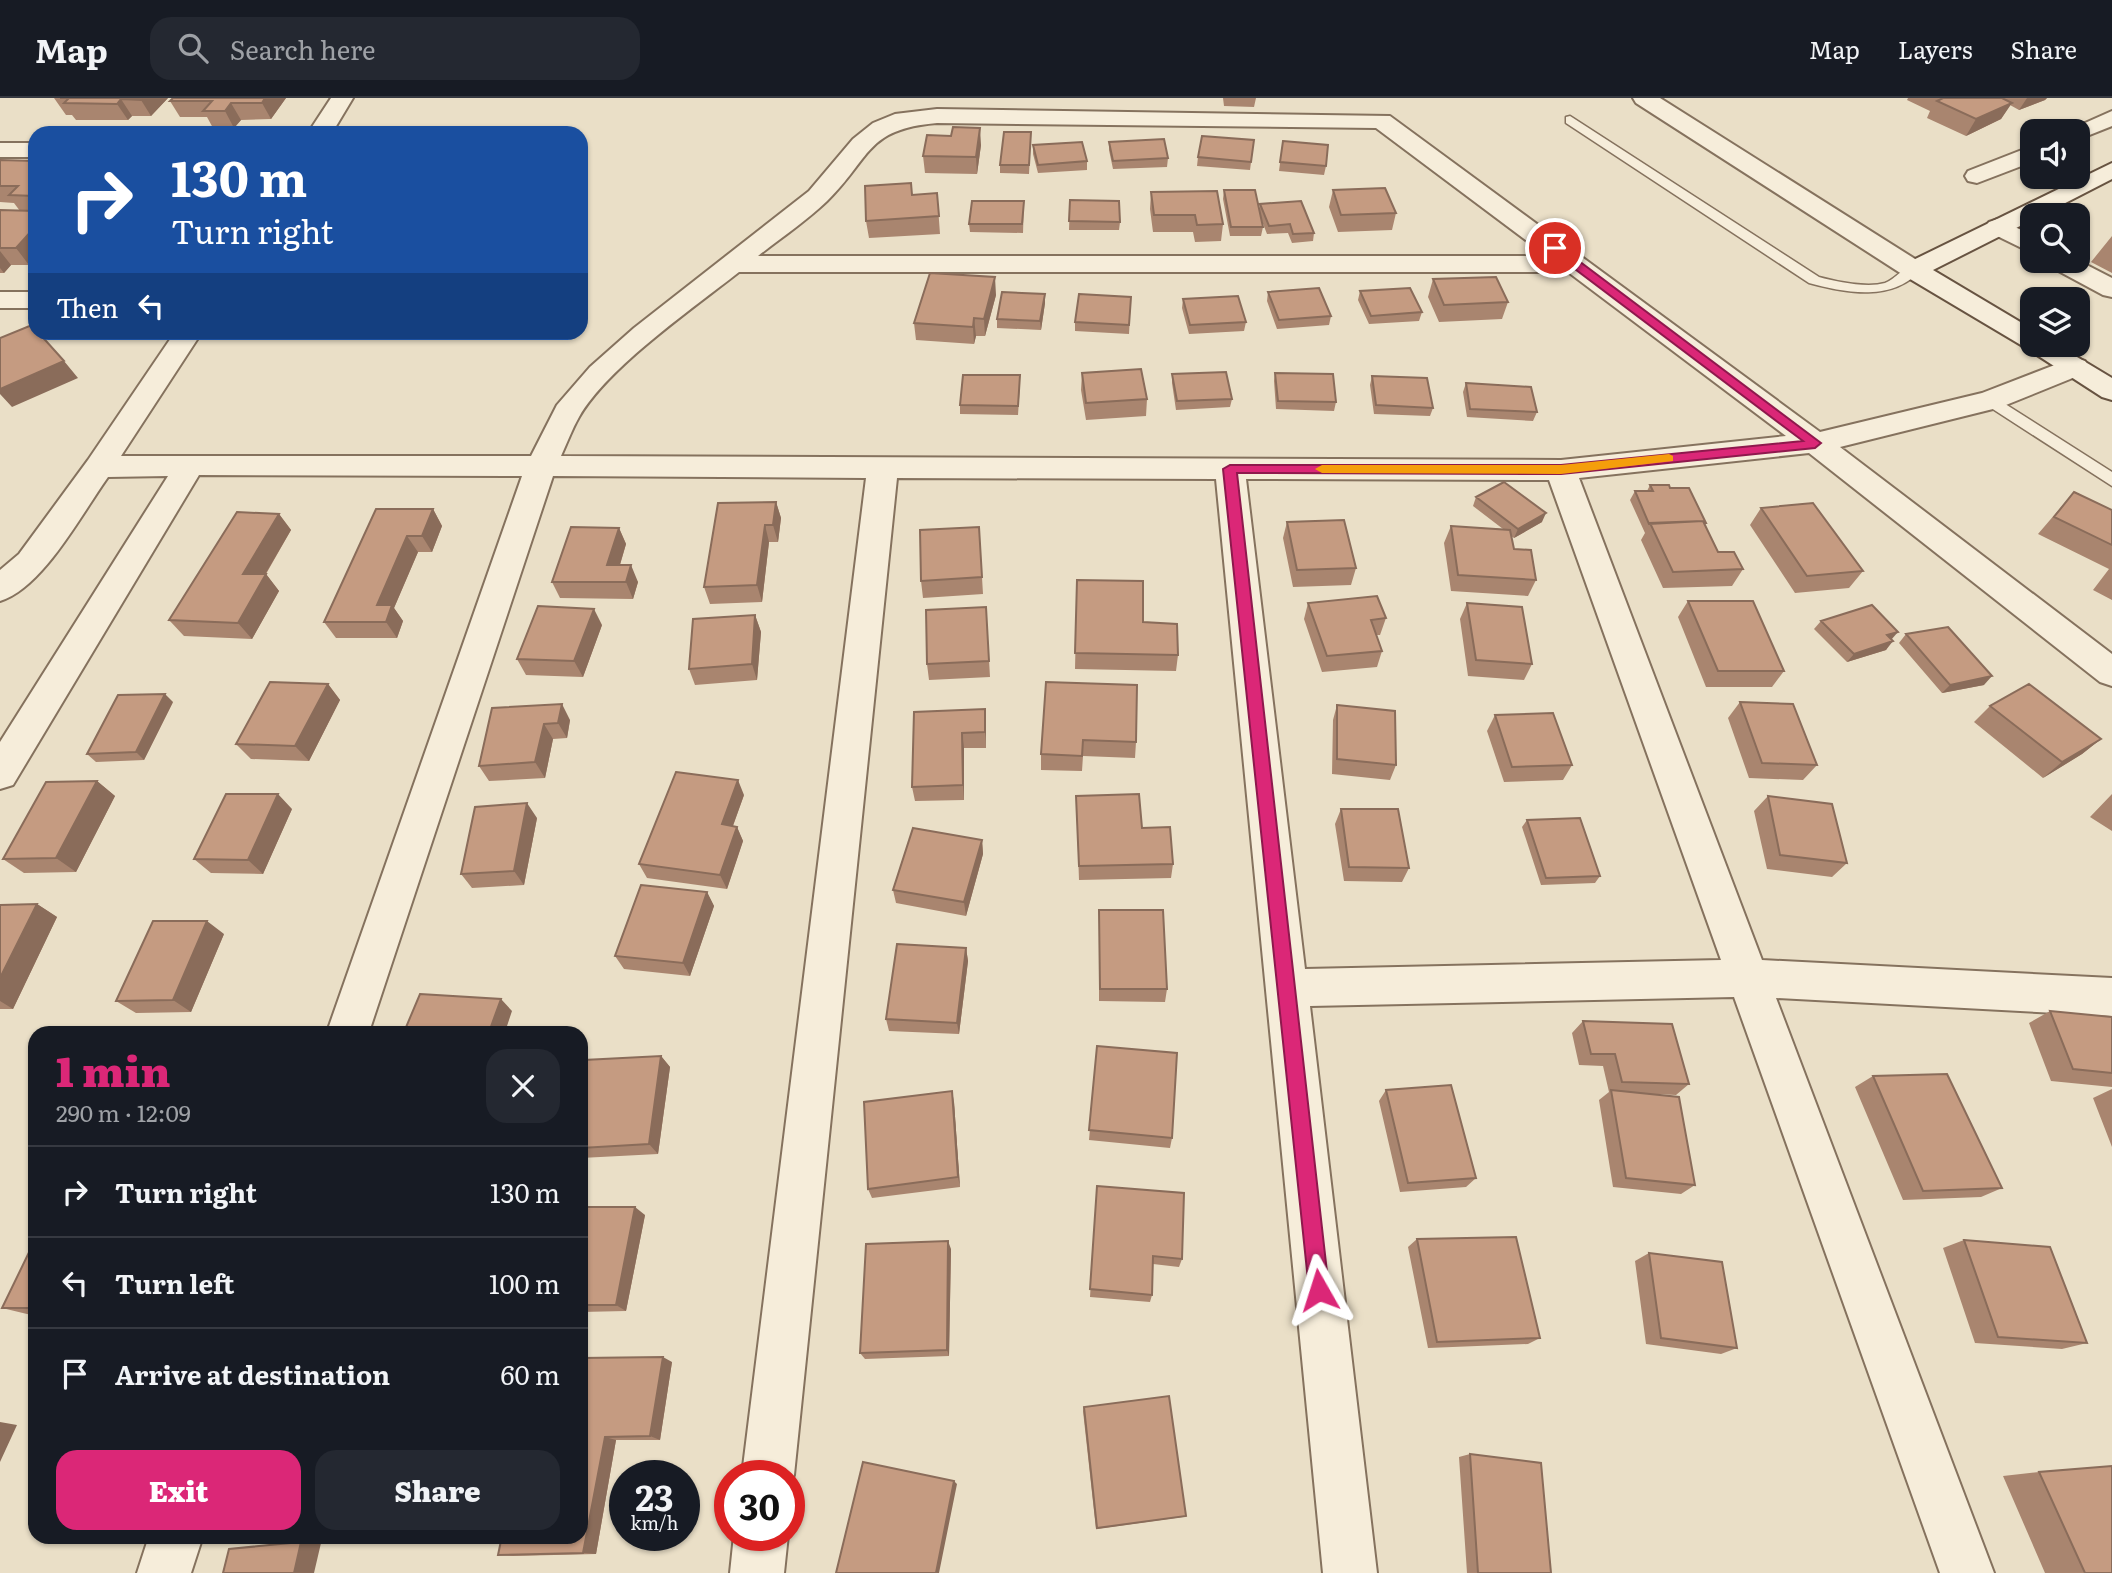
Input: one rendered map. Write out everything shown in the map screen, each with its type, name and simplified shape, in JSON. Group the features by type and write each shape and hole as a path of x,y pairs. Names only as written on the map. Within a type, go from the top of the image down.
{"street":[{"path":"324,126 342,98"},
{"path":"1644,98 1914,270 2020,334"},
{"path":"350,1026 541,466 567,412 600,373 818,196 860,144 881,128 902,120 937,116 1382,121 1815,443 2112,673"},
{"path":"2090,128 2112,118"},
{"path":"0,150 28,150"},
{"path":"1977,176 2020,158"},
{"path":"1914,270 2112,170"},
{"path":"1998,227 2020,239"},
{"path":"731,264 1575,264"},
{"path":"2082,273 2112,289"},
{"path":"0,300 28,300"},
{"path":"0,589 31,562 99,467 184,340"},
{"path":"2058,357 2112,391"},
{"path":"99,467 190,465 1561,470 1815,443 1991,400 2074,367"},
{"path":"0,774 190,465"},
{"path":"770,1460 883,467"},
{"path":"1230,469 1350,1573"},
{"path":"1561,470 1967,1573"},
{"path":"1285,988 1748,978 2112,997"},
{"path":"164,1573 173,1544"},
{"path":"757,1573 759,1551"}],"lane":[{"path":"1570,120 1814,280 1843,288 1888,286 1914,270"},
{"path":"1991,400 2112,480"}],"building":[{"path":"69,98 142,98 121,99 117,104 64,103"},
{"path":"173,98 265,98 262,103 231,103 225,111 203,111 212,101 170,101"},
{"path":"1943,98 2002,98 2012,103 1976,119 1937,101"},
{"path":"953,127 980,128 976,157 923,156 927,135 951,136"},
{"path":"1004,132 1031,132 1029,165 1000,165"},
{"path":"1202,136 1254,140 1251,162 1198,157"},
{"path":"1164,139 1168,158 1113,161 1109,142"},
{"path":"1283,141 1328,145 1326,166 1280,162"},
{"path":"1082,142 1087,161 1038,165 1033,145"},
{"path":"0,160 28,161 28,196 9,195 18,186 0,186"},
{"path":"911,183 912,195 937,193 939,216 866,221 865,186"},
{"path":"1385,188 1396,213 1341,215 1333,190"},
{"path":"1224,190 1255,190 1263,227 1231,227"},
{"path":"1217,191 1223,224 1197,225 1195,215 1154,215 1151,192"},
{"path":"1070,200 1119,201 1120,222 1069,221"},
{"path":"972,201 1024,201 1022,224 969,224"},
{"path":"1301,201 1314,233 1293,234 1290,224 1269,226 1260,204"},
{"path":"0,210 28,211 28,235 16,248 0,248"},
{"path":"930,273 995,277 984,319 974,318 973,327 914,323"},
{"path":"1496,277 1508,302 1444,305 1433,279"},
{"path":"1319,288 1331,316 1279,320 1268,292"},
{"path":"1410,288 1422,312 1371,316 1360,291"},
{"path":"1002,292 1045,294 1040,321 997,319"},
{"path":"1079,294 1131,297 1129,325 1075,322"},
{"path":"1238,296 1246,322 1190,325 1183,299"},
{"path":"28,327 28,340 45,340 64,361 0,389 0,338"},
{"path":"1141,369 1147,399 1086,403 1082,373"},
{"path":"1226,372 1232,399 1177,401 1172,374"},
{"path":"1275,373 1333,374 1336,402 1278,401"},
{"path":"963,375 1020,375 1018,406 960,405"},
{"path":"1372,376 1427,378 1433,408 1376,405"},
{"path":"1466,383 1531,387 1537,412 1470,409"},
{"path":"1504,482 1546,513 1518,529 1476,497"},
{"path":"1650,485 1689,488 1706,523 1649,524 1635,491 1653,491"},
{"path":"2074,492 2112,510 2112,545 2054,517"},
{"path":"776,502 773,525 765,525 757,585 704,587 718,503"},
{"path":"1813,503 1863,571 1807,576 1761,508"},
{"path":"376,509 433,509 422,536 407,536 377,605 392,605 386,622 324,622"},
{"path":"237,512 279,514 243,574 266,574 238,623 169,620"},
{"path":"1344,520 1356,568 1297,570 1287,522"},
{"path":"1703,521 1718,552 1734,552 1743,569 1673,572 1650,523"},
{"path":"1451,526 1510,530 1514,549 1531,550 1536,580 1458,575"},
{"path":"571,527 619,528 607,565 631,565 626,582 552,582"},
{"path":"979,527 982,577 921,581 920,530"},
{"path":"1077,580 1143,581 1143,622 1177,624 1178,655 1075,653"},
{"path":"1377,596 1386,618 1371,620 1382,651 1327,656 1308,603"},
{"path":"1688,601 1753,601 1784,671 1718,671"},
{"path":"1467,603 1522,607 1532,664 1476,660"},
{"path":"1872,605 1898,632 1887,635 1893,641 1854,654 1821,621"},
{"path":"538,606 594,609 574,661 517,659"},
{"path":"986,607 989,661 927,664 926,610"},
{"path":"755,615 752,664 689,669 693,619"},
{"path":"1948,627 1992,676 1950,685 1906,634"},
{"path":"270,682 328,684 295,746 236,744"},
{"path":"1046,682 1137,685 1136,742 1083,740 1082,756 1041,754"},
{"path":"2029,684 2101,739 2062,762 1990,706"},
{"path":"165,694 136,752 87,754 118,695"},
{"path":"1740,702 1793,704 1817,765 1762,763"},
{"path":"562,704 558,723 544,724 535,762 479,766 492,708"},
{"path":"1337,705 1395,711 1396,765 1337,759"},
{"path":"985,709 985,732 962,733 963,785 912,787 914,712"},
{"path":"1553,713 1572,765 1512,767 1495,715"},
{"path":"676,772 738,780 722,824 737,827 720,875 639,864"},
{"path":"97,781 56,858 3,859 46,782"},
{"path":"226,794 278,794 248,860 194,859"},
{"path":"1139,794 1142,828 1170,827 1173,864 1079,866 1076,796"},
{"path":"1768,796 1832,804 1847,863 1780,855"},
{"path":"527,803 514,871 461,874 475,807"},
{"path":"1341,809 1398,809 1409,868 1349,867"},
{"path":"1580,818 1600,876 1546,878 1527,820"},
{"path":"913,828 982,840 964,902 893,890"},
{"path":"641,885 707,892 683,963 615,956"},
{"path":"37,904 0,978 0,905"},
{"path":"1099,910 1163,910 1167,989 1100,989"},
{"path":"153,921 207,921 173,1000 116,1001"},
{"path":"897,944 966,948 957,1023 886,1019"},
{"path":"420,994 501,999 491,1026 407,1026"},
{"path":"2050,1011 2112,1017 2112,1073 2073,1069"},
{"path":"1583,1021 1672,1024 1689,1084 1622,1082 1615,1054 1591,1054"},
{"path":"1097,1046 1177,1053 1172,1138 1089,1130"},
{"path":"661,1056 649,1144 588,1148 588,1060"},
{"path":"1947,1074 2002,1188 1923,1191 1873,1076"},
{"path":"1451,1085 1476,1178 1408,1183 1386,1090"},
{"path":"1611,1090 1679,1097 1695,1185 1626,1178"},
{"path":"952,1091 958,1177 868,1189 864,1102"},
{"path":"1097,1186 1184,1193 1182,1259 1153,1256 1152,1295 1090,1289"},
{"path":"588,1207 635,1207 616,1305 588,1305"},
{"path":"1516,1237 1540,1338 1437,1342 1417,1239"},
{"path":"1964,1240 2050,1247 2087,1343 1998,1337"},
{"path":"948,1241 947,1350 860,1353 866,1244"},
{"path":"1649,1253 1722,1262 1737,1348 1661,1338"},
{"path":"28,1254 28,1308 2,1308"},
{"path":"663,1357 650,1436 605,1437 588,1527 588,1358"},
{"path":"1169,1396 1186,1516 1097,1528 1084,1407"},
{"path":"1470,1454 1541,1463 1551,1573 1478,1573"},
{"path":"863,1462 954,1481 936,1573 836,1573"},
{"path":"2112,1466 2112,1573 2085,1573 2039,1472"},
{"path":"301,1544 294,1573 223,1573 229,1549"},
{"path":"500,1544 585,1544 583,1553 498,1555"}],"slow traffic":[{"path":"1322,469 1561,470 1669,459"}],"route":[{"path":"1319,1290 1230,469 1561,470 1815,443 1555,248"}]}
